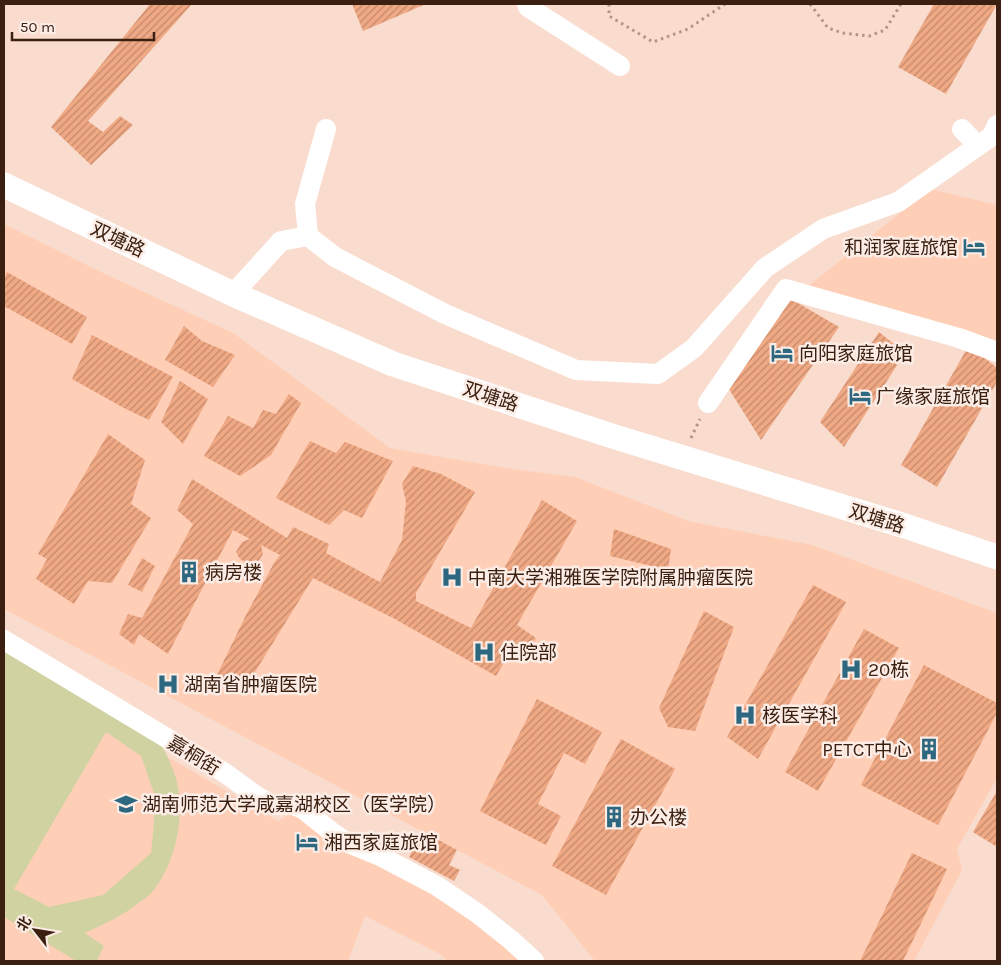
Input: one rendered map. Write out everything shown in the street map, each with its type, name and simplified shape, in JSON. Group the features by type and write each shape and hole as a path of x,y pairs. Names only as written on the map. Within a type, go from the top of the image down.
{"street":[{"path":"527,4 528,7 620,66"},
{"path":"234,294 281,241 308,236 335,257 445,314 576,370 658,374 694,348 765,268 822,229 898,202 992,136 997,125"},
{"path":"308,236 306,204 326,129"},
{"path":"962,129 978,146"},
{"name":"双塘路","path":"4,185 234,294 393,364 682,458 905,526 997,558"},
{"path":"708,403 786,288 959,338 997,352"},
{"name":"嘉桐街","path":"4,640 225,773 258,797 273,805 293,805 303,810 346,842 380,856 429,882 477,914 511,940 534,961"}],"path":[{"path":"609,4 609,16 653,42 688,29 725,4"},
{"path":"810,4 828,28 843,33 869,36 885,30 901,4"},
{"path":"682,458 708,403"}],"shaded area":[{"path":"930,189 997,205 997,346 807,287"},
{"name":"中南大学湘雅医学院附属肿瘤医院","path":"4,224 105,274 233,333 390,448 505,468 575,477 688,521 812,545 997,613 997,778 957,849 962,870 914,961 595,961 542,895 4,609"},
{"name":"湖南师范大学咸嘉湖校区（医学院）","path":"4,662 278,821 297,809 399,869 529,961 448,961 440,954 365,916 348,961 4,961"}],"green space":[{"path":"4,647 156,737 168,757 176,778 180,806 177,837 173,852 161,880 153,891 121,915 85,933 104,946 97,961 76,961 4,917","holes":["106,732 141,756 156,799 151,853 103,895 49,907 14,889"]}],"building":[{"path":"150,4 192,4 88,121 103,132 120,116 133,125 91,165 51,127"},
{"path":"352,4 426,4 363,31"},
{"path":"934,4 997,4 946,94 898,67"},
{"path":"7,272 87,317 72,344 4,306 4,279"},
{"path":"786,296 839,327 761,440 727,386"},
{"path":"184,326 202,341 235,355 213,387 165,360"},
{"path":"879,332 905,353 844,447 820,422"},
{"path":"92,335 173,377 149,420 72,379"},
{"path":"969,345 997,368 997,382 937,487 901,465"},
{"path":"180,381 208,399 183,444 161,422"},
{"path":"289,394 301,403 271,455 240,476 204,456 228,416 253,428 263,410 276,414"},
{"path":"108,434 145,460 131,504 151,518 112,583 88,581 74,604 36,579 47,559 38,554"},
{"path":"310,441 336,453 345,442 393,461 362,518 344,510 329,525 276,498"},
{"path":"413,466 441,474 475,492 416,593 416,601 471,628 542,500 577,521 517,625 536,638 524,659 510,652 496,676 393,618 313,578 242,693 216,677 246,615 280,555 261,545 263,554 258,562 249,564 240,559 236,552 242,542 250,539 233,530 168,654 139,634 134,645 119,634 128,614 142,618 193,524 177,510 192,479 287,538 293,527 329,544 326,553 380,582 402,540 406,502 402,484"},
{"path":"614,529 671,549 668,570 610,556"},
{"path":"142,558 155,566 142,592 128,585"},
{"path":"813,585 846,602 758,759 727,737"},
{"path":"704,611 734,627 695,731 668,727 659,708"},
{"path":"864,629 899,648 818,791 785,772"},
{"name":"PETCT中心","path":"924,665 997,703 997,713 938,825 861,785"},
{"path":"537,699 602,732 585,764 564,753 538,804 561,816 546,845 480,811"},
{"name":"办公楼","path":"621,739 675,769 606,895 552,866"},
{"path":"997,791 997,847 973,832"},
{"path":"422,831 457,850 449,865 460,870 454,881 409,857"},
{"path":"912,853 947,869 903,961 860,961"}],"place":[{"name":"和润家庭旅馆","path":"974,247"},
{"name":"向阳家庭旅馆","path":"782,353"},
{"name":"广缘家庭旅馆","path":"860,396"},
{"name":"病房楼","path":"189,572"},
{"name":"中南大学湘雅医学院附属肿瘤医院","path":"452,577"},
{"name":"住院部","path":"484,652"},
{"name":"20栋","path":"851,669"},
{"name":"湖南省肿瘤医院","path":"168,684"},
{"name":"核医学科","path":"745,715"},
{"name":"PETCT中心","path":"929,749"},
{"name":"湖南师范大学咸嘉湖校区（医学院）","path":"126,804"},
{"name":"办公楼","path":"614,817"},
{"name":"湘西家庭旅馆","path":"307,842"}]}
